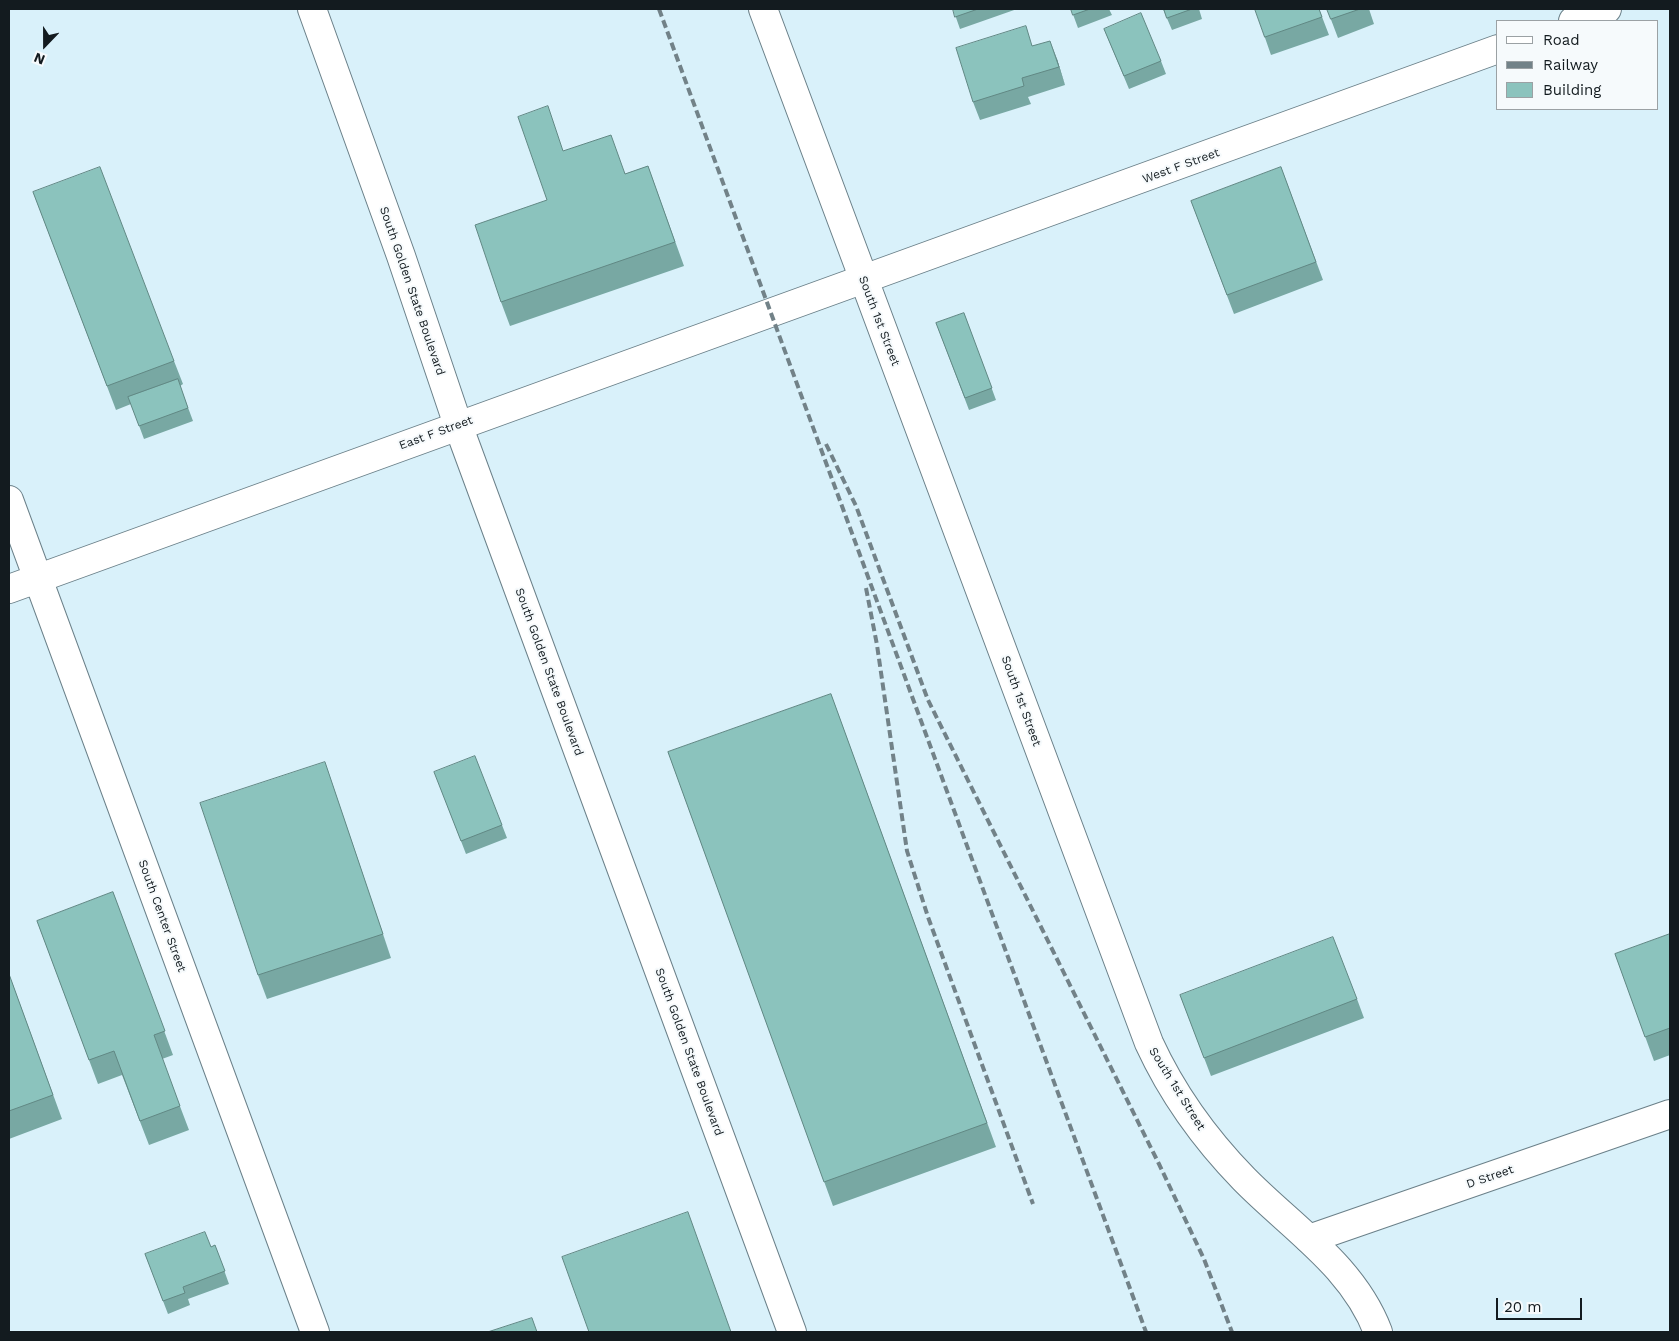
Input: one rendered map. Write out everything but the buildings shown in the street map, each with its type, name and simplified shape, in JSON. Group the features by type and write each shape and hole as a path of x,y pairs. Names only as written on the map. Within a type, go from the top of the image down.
{"street":[{"name":"South Golden State Boulevard","path":"312,9 401,256 458,425 792,1332"},
{"name":"South 1st Street","path":"763,9 1148,1042 1172,1085 1220,1154 1270,1205 1324,1253 1352,1284 1365,1303 1378,1332"},
{"path":"1576,20 1607,9"},
{"name":"West F Street","path":"864,280 1496,50"},
{"name":"East F Street","path":"9,589 458,425 864,280"},
{"name":"South Center Street","path":"9,500 315,1332"},
{"name":"D Street","path":"1309,1239 1670,1114"}],"railway":[{"path":"659,9 1146,1332"},
{"path":"826,444 856,506 928,700 1159,1164 1204,1259 1232,1332"},
{"path":"866,588 877,645 907,851 928,917 1033,1204"}]}
